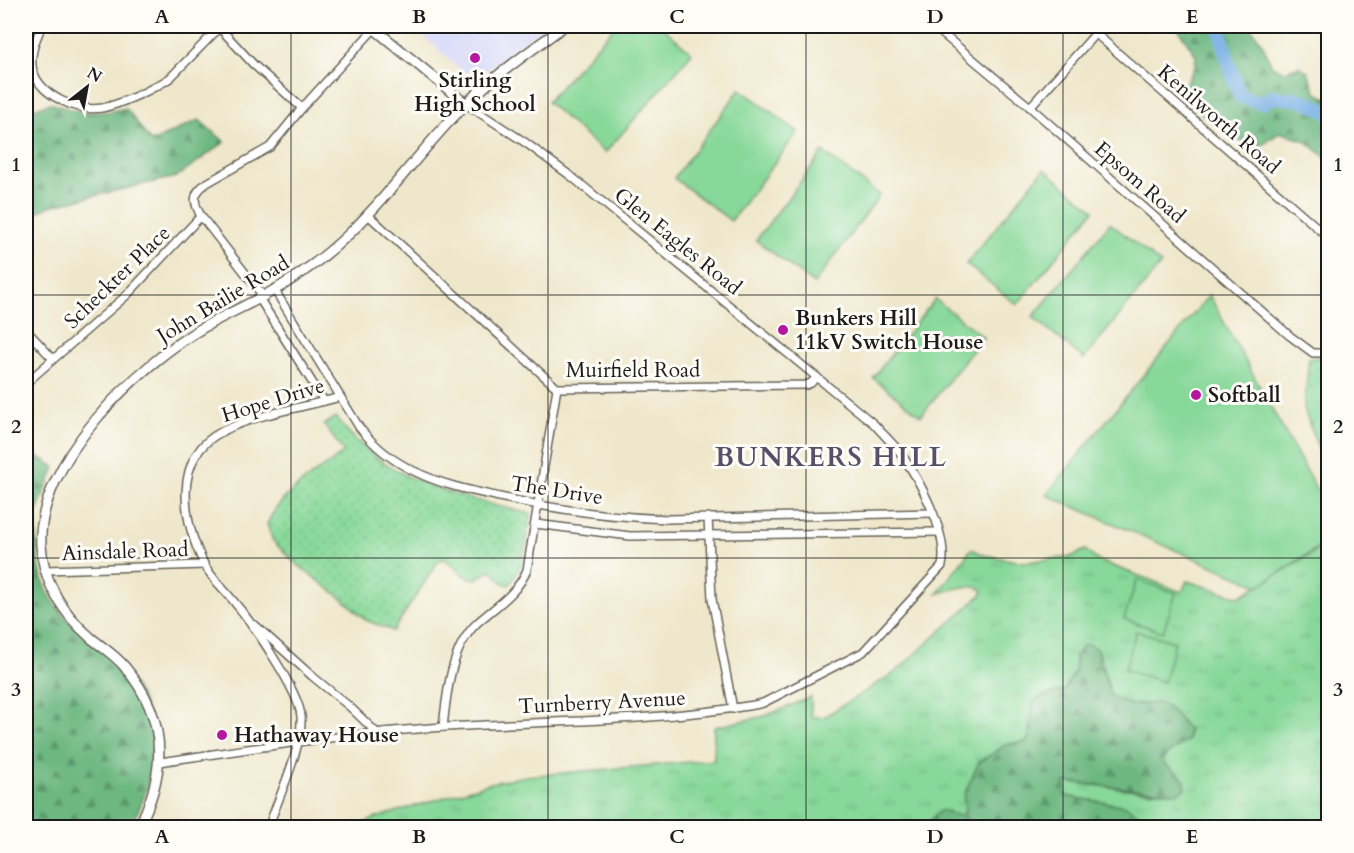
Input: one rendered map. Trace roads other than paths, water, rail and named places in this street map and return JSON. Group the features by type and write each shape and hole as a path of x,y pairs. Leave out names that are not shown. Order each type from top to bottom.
{"street":[{"path":"42,26 29,70 50,94 69,103 102,108 163,83 219,27 254,65 302,108"},
{"name":"John Bailie Road","path":"138,828 147,808 160,762 158,735 147,699 124,665 67,614 58,600 46,570 41,544 41,528 48,495 61,469 87,432 132,382 167,352 203,327 261,297 311,266 350,233 466,104 493,79 564,26"},
{"name":"Epsom Road","path":"933,26 1030,107 1290,336 1313,353 1329,353"},
{"name":"Kenilworth Road","path":"1087,26 1329,237"},
{"path":"324,401 261,297 201,216 194,204 195,195 199,189 265,151 372,27"},
{"name":"Glen Eagles Road","path":"372,27 466,104 526,143 572,177 696,281 874,424 898,450 916,477 932,513"},
{"path":"1030,107 1096,33"},
{"name":"Muirfield Road","path":"367,214 557,388 806,385 817,377"},
{"name":"Scheckter Place","path":"26,383 127,295 201,216"},
{"name":"The Drive","path":"274,289 359,427 372,443 414,472 432,479 467,490 538,506 632,518 932,513"},
{"path":"26,330 53,359"},
{"path":"443,727 452,671 463,640 477,623 516,590 524,578 532,551 557,388"},
{"name":"Hope Drive","path":"271,820 299,741 301,716 296,699 251,622 205,565 190,525 186,501 186,481 191,466 201,450 221,432 244,422 340,397"},
{"name":"Turnberry Avenue","path":"160,762 299,741 443,727 654,718 733,709 763,703 863,652 942,566 943,550 932,513"},
{"path":"708,517 712,599 733,709"},
{"name":"The Drive","path":"536,524 630,536 939,532"},
{"name":"Ainsdale Road","path":"46,570 205,565"},
{"name":"Hope Drive","path":"251,622 350,706 377,734"}],"waterway":[{"path":"1219,26 1240,96 1263,103 1273,96 1297,99 1313,104 1328,113"}],"place":[{"name":"Stirling High School","path":"475,58"},
{"name":"Bunkers Hill 11kV Switch House","path":"783,330"},
{"name":"Softball","path":"1196,395"},
{"name":"Hathaway House","path":"222,735"}],"district":[{"name":"BUNKERS HILL","path":"831,457"}]}
